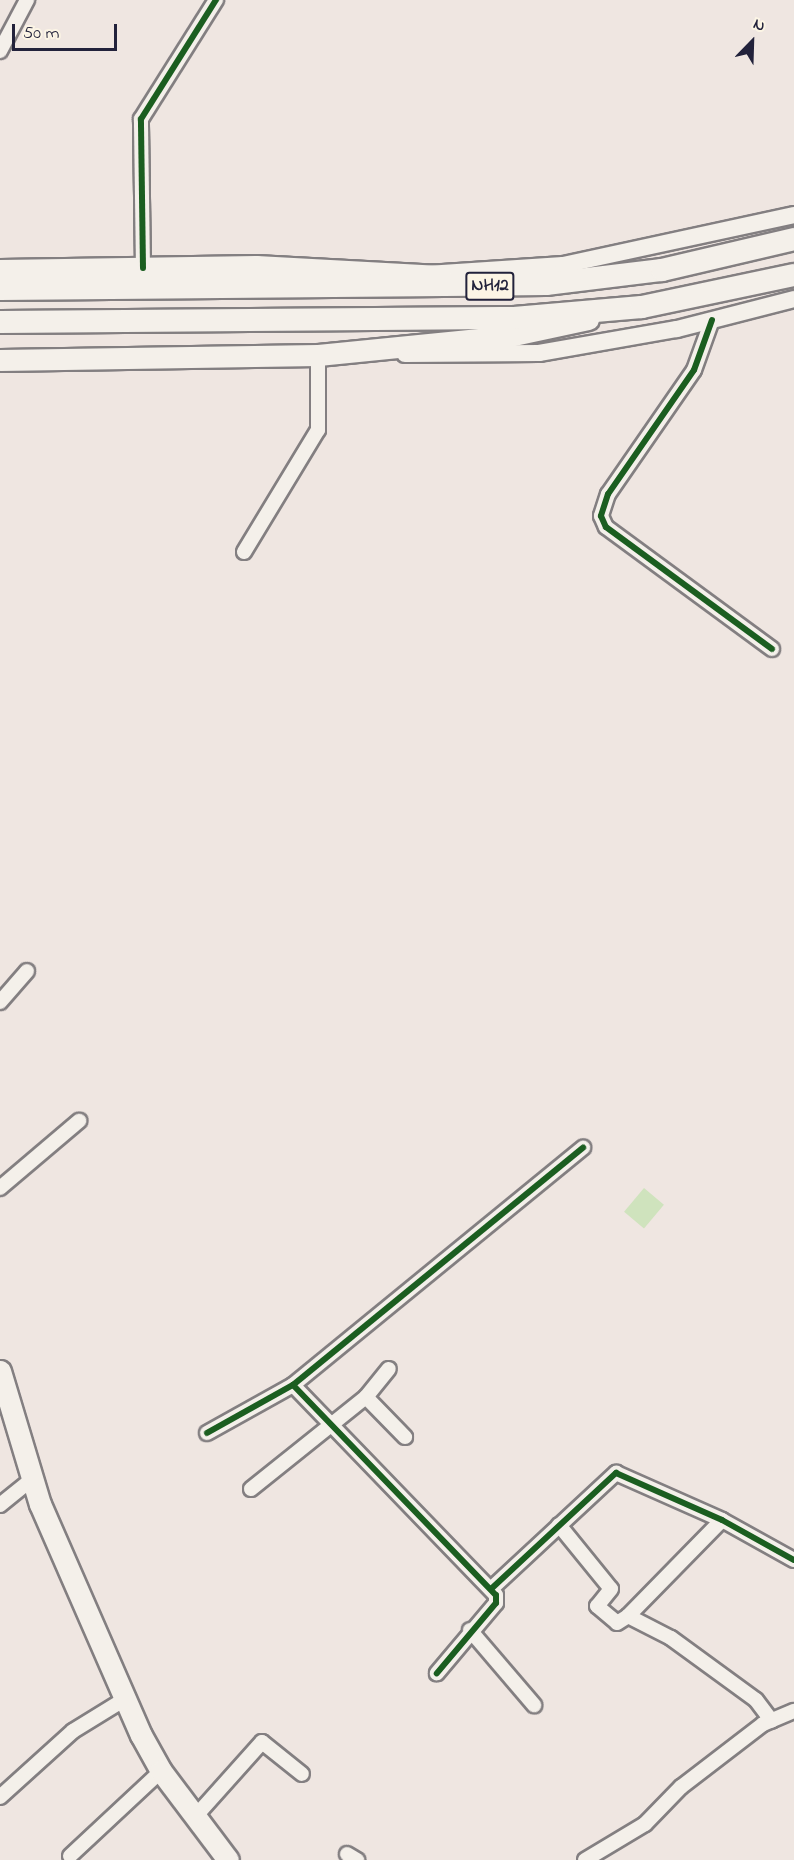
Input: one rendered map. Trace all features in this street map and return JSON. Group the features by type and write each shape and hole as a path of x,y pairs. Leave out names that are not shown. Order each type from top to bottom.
{"highway":[{"name":"NH12","path":"0,289 546,284 662,270 794,239"},
{"name":"NH12","path":"0,321 514,318 642,307 794,274"}],"main road":[{"path":"0,270 256,266 415,274 546,284"},
{"path":"0,360 318,355 362,352 508,336 642,307"},
{"path":"0,1371 31,1480 125,1700 161,1772 228,1860"}],"street":[{"path":"0,51 27,0"},
{"path":"143,268 141,119 216,0"},
{"path":"415,274 563,265 794,215"},
{"path":"362,352 538,354 712,320 794,299"},
{"path":"712,320 694,370 608,494 601,516 606,527 772,649"},
{"path":"244,552 318,430 318,355"},
{"path":"0,1002 27,971"},
{"path":"0,1188 79,1121"},
{"path":"207,1433 293,1385 583,1148"},
{"path":"251,1489 334,1425 366,1397 388,1369"},
{"path":"293,1385 334,1425 447,1551 491,1589 496,1603 470,1630 437,1673"},
{"path":"366,1397 405,1437"},
{"path":"491,1589 616,1473 722,1520 794,1560"},
{"path":"0,1505 31,1480"},
{"path":"559,1525 611,1589 597,1606 617,1623 628,1616 722,1520"},
{"path":"628,1616 671,1638 729,1679 772,1721"},
{"path":"470,1630 534,1705"},
{"path":"0,1797 73,1731 125,1700"},
{"path":"585,1860 645,1824 681,1787 772,1721 794,1710"},
{"path":"194,1818 262,1742 302,1774"},
{"path":"70,1856 161,1772"}],"green space":[{"path":"644,1188 664,1205 644,1228 624,1212"}],"cycle path":[{"path":"143,268 141,119 216,0"},
{"path":"712,320 694,370 608,494 601,516 606,527 772,649"},
{"path":"207,1433 293,1385 583,1148"},
{"path":"293,1385 496,1595 496,1603 437,1673"},
{"path":"491,1589 616,1473 722,1520 794,1560"}]}
